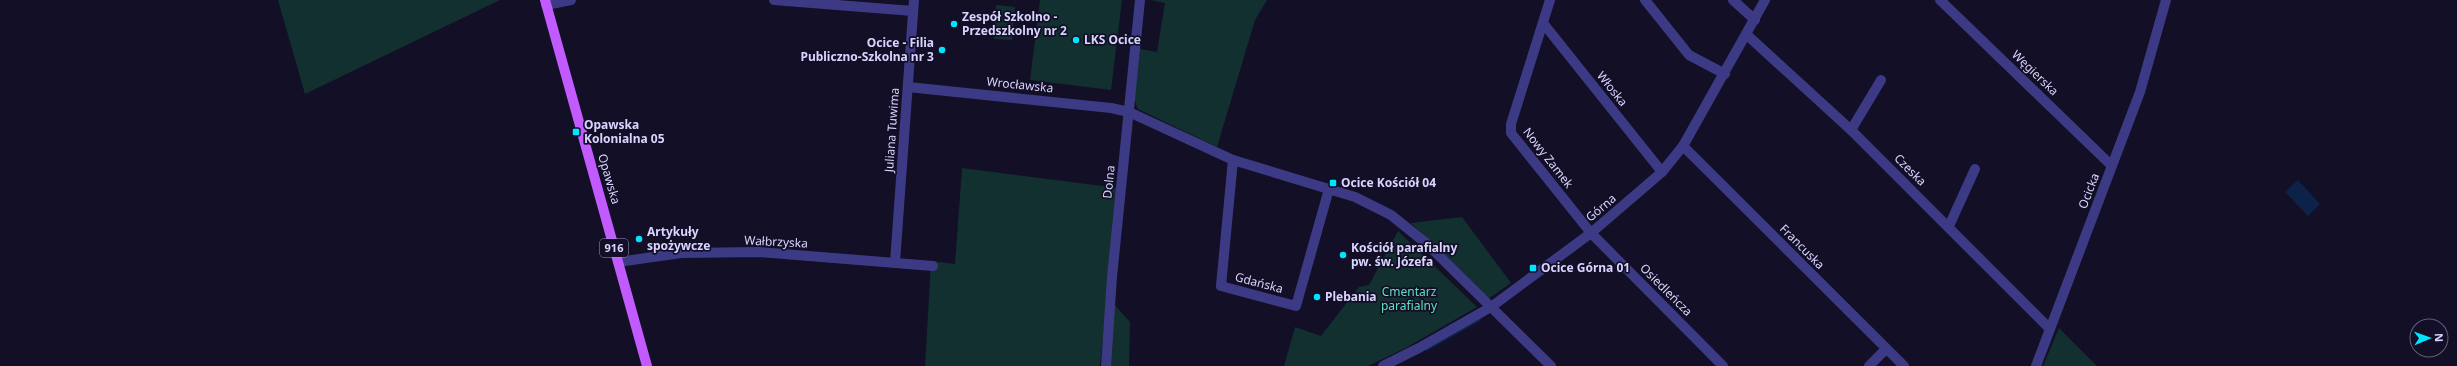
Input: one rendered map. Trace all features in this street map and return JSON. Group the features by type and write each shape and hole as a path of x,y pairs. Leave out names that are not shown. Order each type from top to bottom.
{"main road":[{"name":"Opawska","path":"546,2 647,366"}],"street":[{"path":"546,2 571,0"},
{"path":"774,0 913,11"},
{"name":"Juliana Tuwima","path":"895,262 914,0"},
{"name":"Dolna","path":"1106,366 1128,112 1140,0"},
{"name":"Nowy Zamek","path":"1550,0 1510,124 1512,133 1591,233"},
{"path":"1645,0 1690,55 1725,74"},
{"path":"1733,0 1755,20"},
{"name":"Górna","path":"1383,366 1419,348 1491,307 1591,233 1662,172 1683,146 1766,0"},
{"name":"Węgierska","path":"1940,0 2112,166"},
{"name":"Ocicka","path":"2036,366 2140,92 2161,23 2166,0"},
{"name":"Włoska","path":"1543,22 1662,172"},
{"name":"Czeska","path":"1747,34 1851,130 1949,226 2050,329"},
{"path":"1851,130 1881,80"},
{"name":"Wrocławska","path":"908,87 1101,106 1128,112"},
{"path":"1128,112 1233,160 1355,197 1391,215 1427,244 1551,366"},
{"name":"Francuska","path":"1683,146 1904,366"},
{"name":"Gdańska","path":"1233,160 1221,286 1296,306 1329,189"},
{"path":"1949,226 1975,169"},
{"name":"Osiedleńcza","path":"1591,233 1723,366"},
{"name":"Wałbrzyska","path":"618,262 681,253 759,252 933,266"},
{"path":"1869,366 1886,349"}],"green space":[{"path":"278,0 500,0 305,94"},
{"name":"LKS Ocice","path":"1040,0 1122,0 1111,90 1030,80"},
{"path":"1151,0 1267,0 1255,20 1217,147 1138,109 1134,99 1140,49 1157,52 1165,3"},
{"path":"996,5 1015,7 1012,40 994,39"},
{"path":"962,168 1118,188 1100,366 925,366 931,261 955,264"},
{"path":"1462,217 1511,283 1488,299 1411,223"},
{"name":"Cmentarz parafialny","path":"1398,231 1477,307 1404,349 1368,366 1284,366 1295,327 1321,336 1359,287 1369,285"},
{"path":"1113,303 1130,322 1129,366 1110,366"},
{"path":"2059,328 2097,366 2043,366"}],"water":[{"path":"2298,180 2320,204 2308,216 2285,192"}],"waterway":[{"path":"1426,350 1480,320"}],"place":[{"name":"Zespół Szkolno - Przedszkolny nr 2","path":"954,24"},
{"name":"LKS Ocice","path":"1076,40"},
{"name":"Ocice - Filia Publiczno-Szkolna nr 3","path":"942,50"},
{"name":"Opawska Kolonialna 05","path":"576,132"},
{"name":"Ocice Kościół 04","path":"1333,183"},
{"name":"Artykuły spożywcze","path":"639,239"},
{"name":"Kościół parafialny pw. św. Józefa","path":"1343,255"},
{"name":"Ocice Górna 01","path":"1533,268"},
{"name":"Plebania","path":"1317,297"}]}
